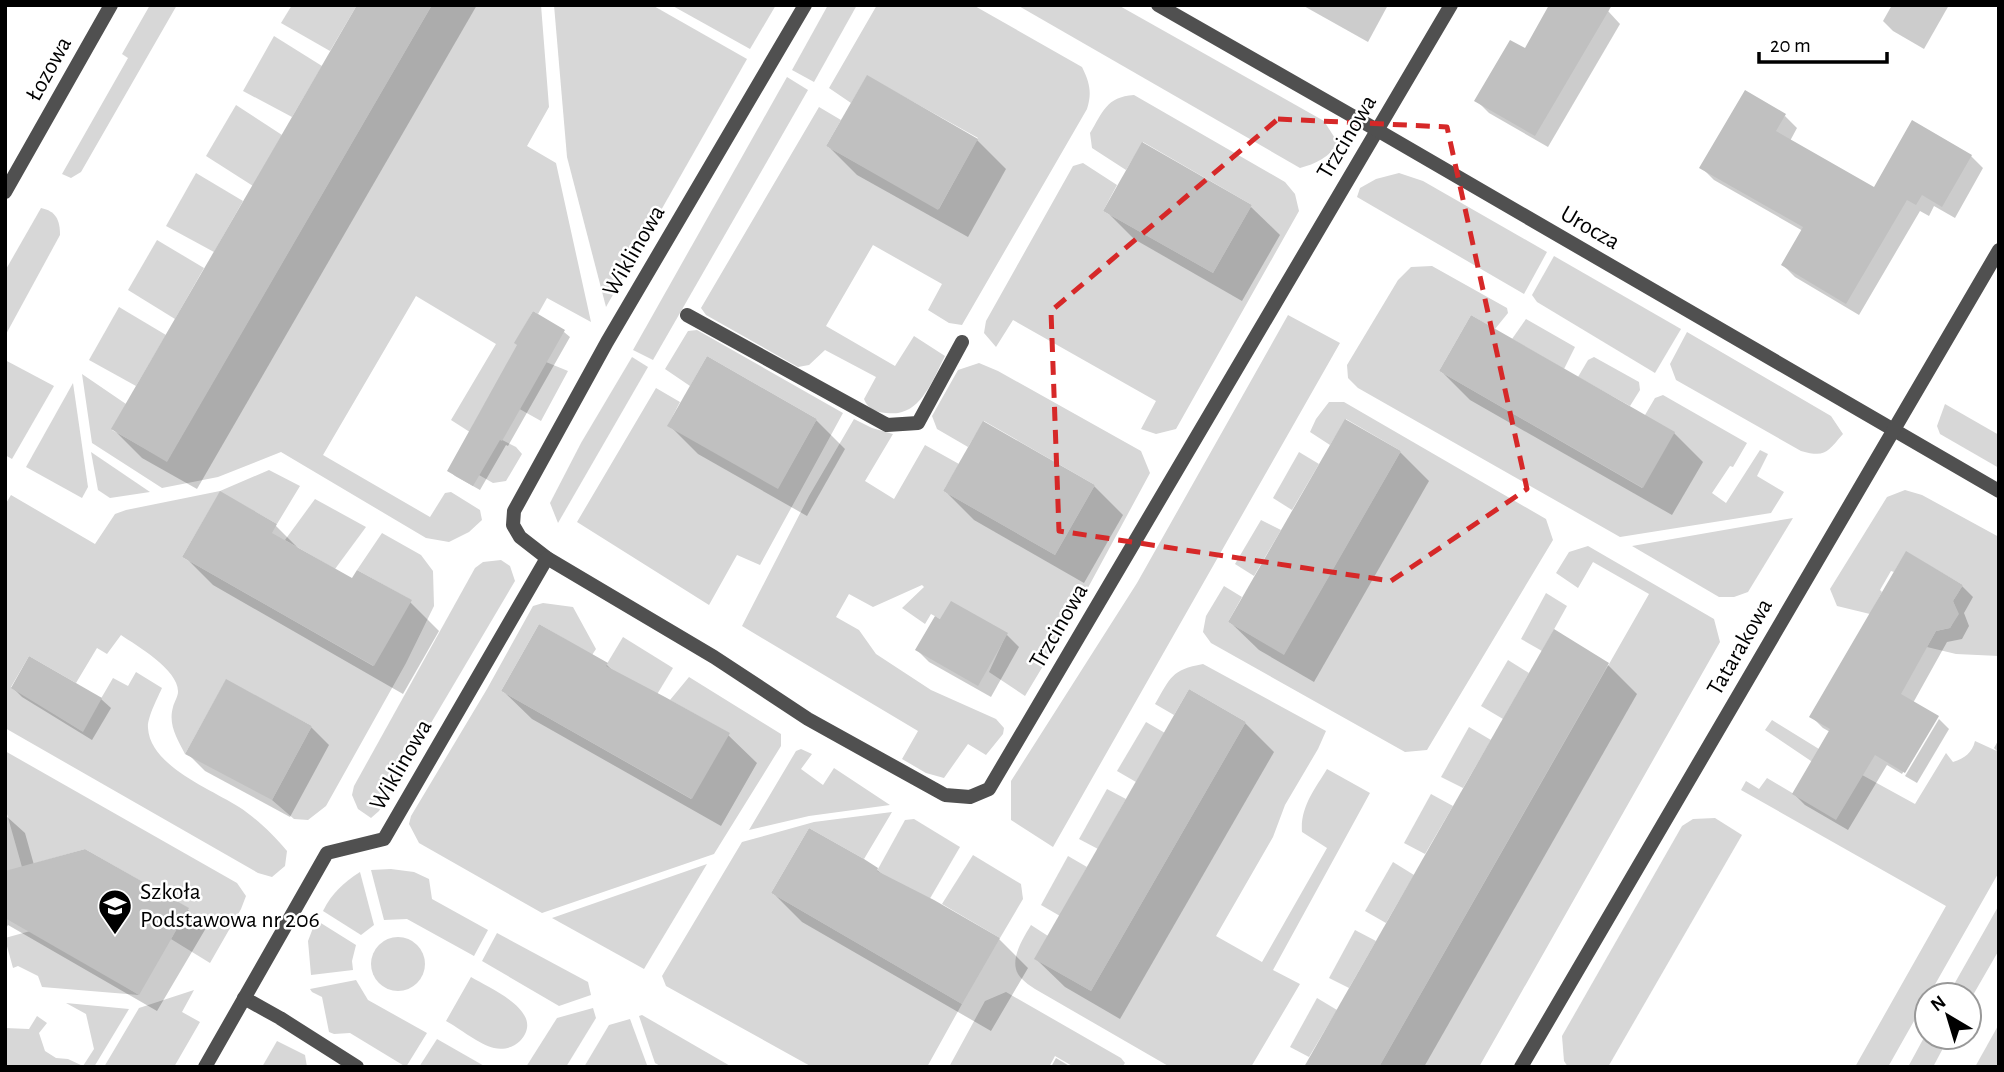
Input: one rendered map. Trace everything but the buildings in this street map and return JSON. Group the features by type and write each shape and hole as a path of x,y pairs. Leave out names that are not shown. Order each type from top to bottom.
{"street":[{"name":"Łozowa","path":"5,192 111,5"},
{"name":"Wiklinowa","path":"513,524 514,511 607,342 805,5"},
{"name":"Urocza","path":"1158,5 1999,491"},
{"name":"Trzcinowa","path":"513,524 520,537 547,558 714,657 808,719 945,795 970,797 989,789 1451,5"},
{"name":"Tatarakowa","path":"1521,1067 1999,250"},
{"path":"687,315 887,425 918,423 962,342"},
{"name":"Wiklinowa","path":"205,1067 327,853 384,839 547,558"},
{"path":"244,998 358,1067"}],"highlighted area":[{"path":"1278,119 1447,127 1527,489 1391,581 1059,531 1051,311"}],"shaded area":[{"path":"150,5 177,5 81,172 71,178 62,174 128,58 122,54"},
{"path":"292,5 357,5 330,51 281,23"},
{"path":"432,5 541,5 549,107 527,146 556,163 591,322 547,298 538,314 533,311 515,343 546,362 568,371 541,421 491,393 473,425 516,447 522,454 506,481 493,483 465,467 476,436 451,420 496,344 416,296 323,455 430,517 445,493 451,492 480,510 482,520 469,532 449,542 426,538 281,452 218,477 162,488 92,443 82,374 126,404 112,430 167,461"},
{"path":"554,5 652,5 747,59 606,307 567,157"},
{"path":"671,5 776,5 750,49"},
{"path":"828,5 857,5 814,82 792,70"},
{"path":"877,5 973,5 1082,67 1090,93 1087,109 962,325 949,323 928,310 942,284 873,245 826,326 895,366 914,336 945,356 923,397 910,409 896,413 875,411 864,399 876,377 825,350 809,365 798,367 706,315 701,308 819,107 841,120 826,146 939,209 978,138 867,76 851,103 829,88"},
{"path":"1017,5 1118,5 1324,121 1338,143 1322,159 1300,168"},
{"path":"274,36 322,66 292,117 243,91"},
{"path":"787,77 808,90 653,360 633,350"},
{"path":"1134,95 1285,182 1295,194 1299,211 1176,429 1156,434 1141,429 1156,401 1013,320 996,347 984,333 986,321 1073,166 1083,163 1117,185 1103,211 1213,273 1252,205 1143,142 1126,170 1092,148 1090,133 1102,112 1111,102"},
{"path":"236,105 282,135 253,186 206,156"},
{"path":"196,173 243,201 214,252 166,226"},
{"path":"1399,173 1423,181 1547,252 1524,294 1357,197 1360,188 1376,179"},
{"path":"41,208 56,217 60,235 5,336 5,271"},
{"path":"157,240 204,268 175,319 128,290"},
{"path":"1554,256 1681,329 1655,373 1537,302 1532,295"},
{"path":"1432,266 1507,308 1508,313 1495,329 1471,315 1439,371 1642,488 1645,415 1655,398 1663,395 1747,443 1733,467 1730,466 1712,493 1726,503 1760,450 1768,454 1757,476 1784,492 1771,513 1620,537 1358,388 1348,378 1347,365 1398,280 1411,267"},
{"path":"119,307 166,335 136,386 89,360"},
{"path":"1288,315 1340,343 1053,847 1011,820 1011,781 1137,583"},
{"path":"1526,319 1575,347 1564,369 1512,339"},
{"path":"697,330 843,413 760,565 737,555 709,605 577,522 656,388 680,402 668,425 778,488 817,419 707,356 690,386 665,369 688,331"},
{"path":"1687,332 1831,416 1843,434 1825,452 1816,454 1801,451 1676,380 1670,364"},
{"path":"632,357 648,367 558,523 550,503 581,443"},
{"path":"1594,357 1639,382 1640,390 1630,406 1578,377 1588,360"},
{"path":"5,360 54,386 12,459 5,455"},
{"path":"979,363 1141,451 1150,473 1070,621 1025,696 989,672 1007,633 940,619 931,614 925,624 902,608 924,587 922,585 873,607 849,594 836,617 859,630 876,654 931,690 996,719 1004,728 1003,734 986,755 968,744 944,778 926,773 902,759 918,731 742,626 809,496 854,419 893,434 865,481 894,499 925,445 959,464 943,491 1055,555 1095,485 984,421 968,447 937,429 932,416 958,370"},
{"path":"73,383 88,487 82,498 26,467"},
{"path":"1329,402 1344,402 1546,519 1553,540 1427,750 1405,752 1211,643 1203,632 1206,616 1224,586 1242,597 1228,622 1284,654 1401,451 1346,419 1330,445 1310,432"},
{"path":"1945,404 1999,435 1999,468 1940,434 1937,426"},
{"path":"91,452 150,492 110,498 98,490"},
{"path":"1299,452 1319,464 1292,510 1273,498"},
{"path":"269,470 300,486 277,524 220,492 182,557 373,666 411,600 357,570 382,533 421,555 433,571 434,606 406,663 326,806 308,820 294,819 272,800 312,726 226,680 185,754 172,720 178,694 172,675 156,659 121,635 107,654 97,648 76,683 29,656 11,687 82,731 113,678 128,686 136,672 162,688 148,724 151,742 170,765 245,811 282,845 287,851 285,866 272,877 258,873 5,728 5,505 11,495 95,544 115,514 220,491"},
{"path":"1905,490 1922,495 1999,537 1999,656 1956,654 1927,647 1936,631 1950,628 1958,614 1953,601 1963,585 1906,552 1894,572 1891,571 1870,614 1837,606 1830,589 1887,497"},
{"path":"315,499 366,527 335,569 285,540"},
{"path":"1793,518 1748,592 1734,597 1719,597 1632,546"},
{"path":"1261,520 1281,530 1254,576 1235,564"},
{"path":"1588,546 1714,619 1720,642 1479,1067 1379,1067 1649,594 1593,562 1578,588 1556,573 1569,552"},
{"path":"501,560 510,566 515,581 379,811 371,818 358,809 352,795 354,786 475,568 483,562"},
{"path":"1546,593 1567,606 1542,651 1521,639"},
{"path":"543,603 573,607 596,649 592,655 539,624 501,691 691,799 729,733 670,700 689,677 781,734 781,746 714,854 542,913 419,843 409,824 411,816 533,606"},
{"path":"623,637 673,668 653,701 602,672"},
{"path":"1508,660 1529,673 1503,719 1481,706"},
{"path":"1203,664 1326,731 1285,805 1273,837 1216,936 1262,962 1327,848 1302,832 1302,823 1306,806 1327,769 1370,793 1273,970 1300,984 1251,1067 1170,1067 1033,988 1021,978 1015,965 1017,952 1031,925 1048,936 1035,959 1091,991 1246,722 1189,689 1174,715 1155,704 1173,676 1184,669"},
{"path":"1772,720 1915,804 1946,753 1953,762 1970,752 1975,741 1999,752 1999,872 1937,981 1913,981 1913,1023 1888,1067 1855,1067 1946,906 1741,790 1746,781 1759,789 1767,778 1836,819 1855,787 1765,730"},
{"path":"1146,722 1165,733 1136,782 1117,771"},
{"path":"1469,727 1491,740 1463,788 1441,777"},
{"path":"801,749 812,754 801,769 823,785 834,768 890,805 809,816 749,830 796,751"},
{"path":"5,751 237,883 246,896 210,963 171,939 188,908 85,849 22,867 5,814"},
{"path":"1107,789 1126,799 1098,849 1079,839"},
{"path":"1431,794 1453,806 1425,854 1404,843"},
{"path":"892,812 864,859 809,828 771,893 962,1004 927,1067 812,1067 666,986 662,976 742,842 814,822"},
{"path":"1715,818 1742,835 1608,1067 1568,1067 1564,1061 1562,1036 1682,826 1693,819"},
{"path":"914,819 960,847 925,907 873,878 905,820"},
{"path":"973,855 1021,884 1023,899 1000,938 942,904"},
{"path":"1068,856 1087,867 1060,916 1041,905"},
{"path":"1393,862 1414,875 1386,923 1365,911"},
{"path":"707,864 644,969 552,918"},
{"path":"371,870 414,872 429,879 432,899 488,930 474,956 407,919 384,920"},
{"path":"360,872 374,925 361,935 323,911 338,889"},
{"path":"1999,905 1999,950 1981,981 1956,981"},
{"path":"316,920 356,945 353,970 311,975 308,941"},
{"path":"34,930 139,995 42,987 38,976 18,966 13,968 5,939"},
{"path":"1355,930 1376,941 1349,988 1329,978"},
{"path":"497,933 588,982 591,995 559,1006 482,961"},
{"path":"398,937 417,945 425,964 417,983 398,991 379,983 371,964 379,945"},
{"path":"471,977 502,995 522,1011 527,1020 526,1030 520,1041 511,1047 497,1049 488,1046 446,1021"},
{"path":"356,980 368,1000 427,1033 406,1067 350,1033 329,1032 322,997 310,989"},
{"path":"194,990 182,1012 200,1022 174,1067 104,1067 139,1008"},
{"path":"1006,992 1121,1058 1125,1063 1122,1067 1074,1067 1055,1056 1049,1067 949,1067 985,1001"},
{"path":"1317,998 1337,1010 1309,1057 1290,1047"},
{"path":"66,1003 129,1009 94,1067 5,1067 5,1028 29,1029 37,1016 47,1023 39,1033 45,1051 56,1058 68,1059 83,1066 94,1049 86,1014"},
{"path":"593,1008 596,1018 566,1067 526,1067 557,1018"},
{"path":"642,1015 732,1067 662,1067 655,1063 639,1016"},
{"path":"630,1019 647,1065 584,1067 609,1025"},
{"path":"1999,1024 1999,1067 1975,1067"},
{"path":"437,1039 486,1067 419,1067"},
{"path":"277,1041 305,1055 307,1067 262,1067"},
{"path":"1917,1051 1942,1051 1933,1067 1908,1067"}],"place":[{"name":"Szkoła Podstawowa nr 206","path":"115,936"}]}
